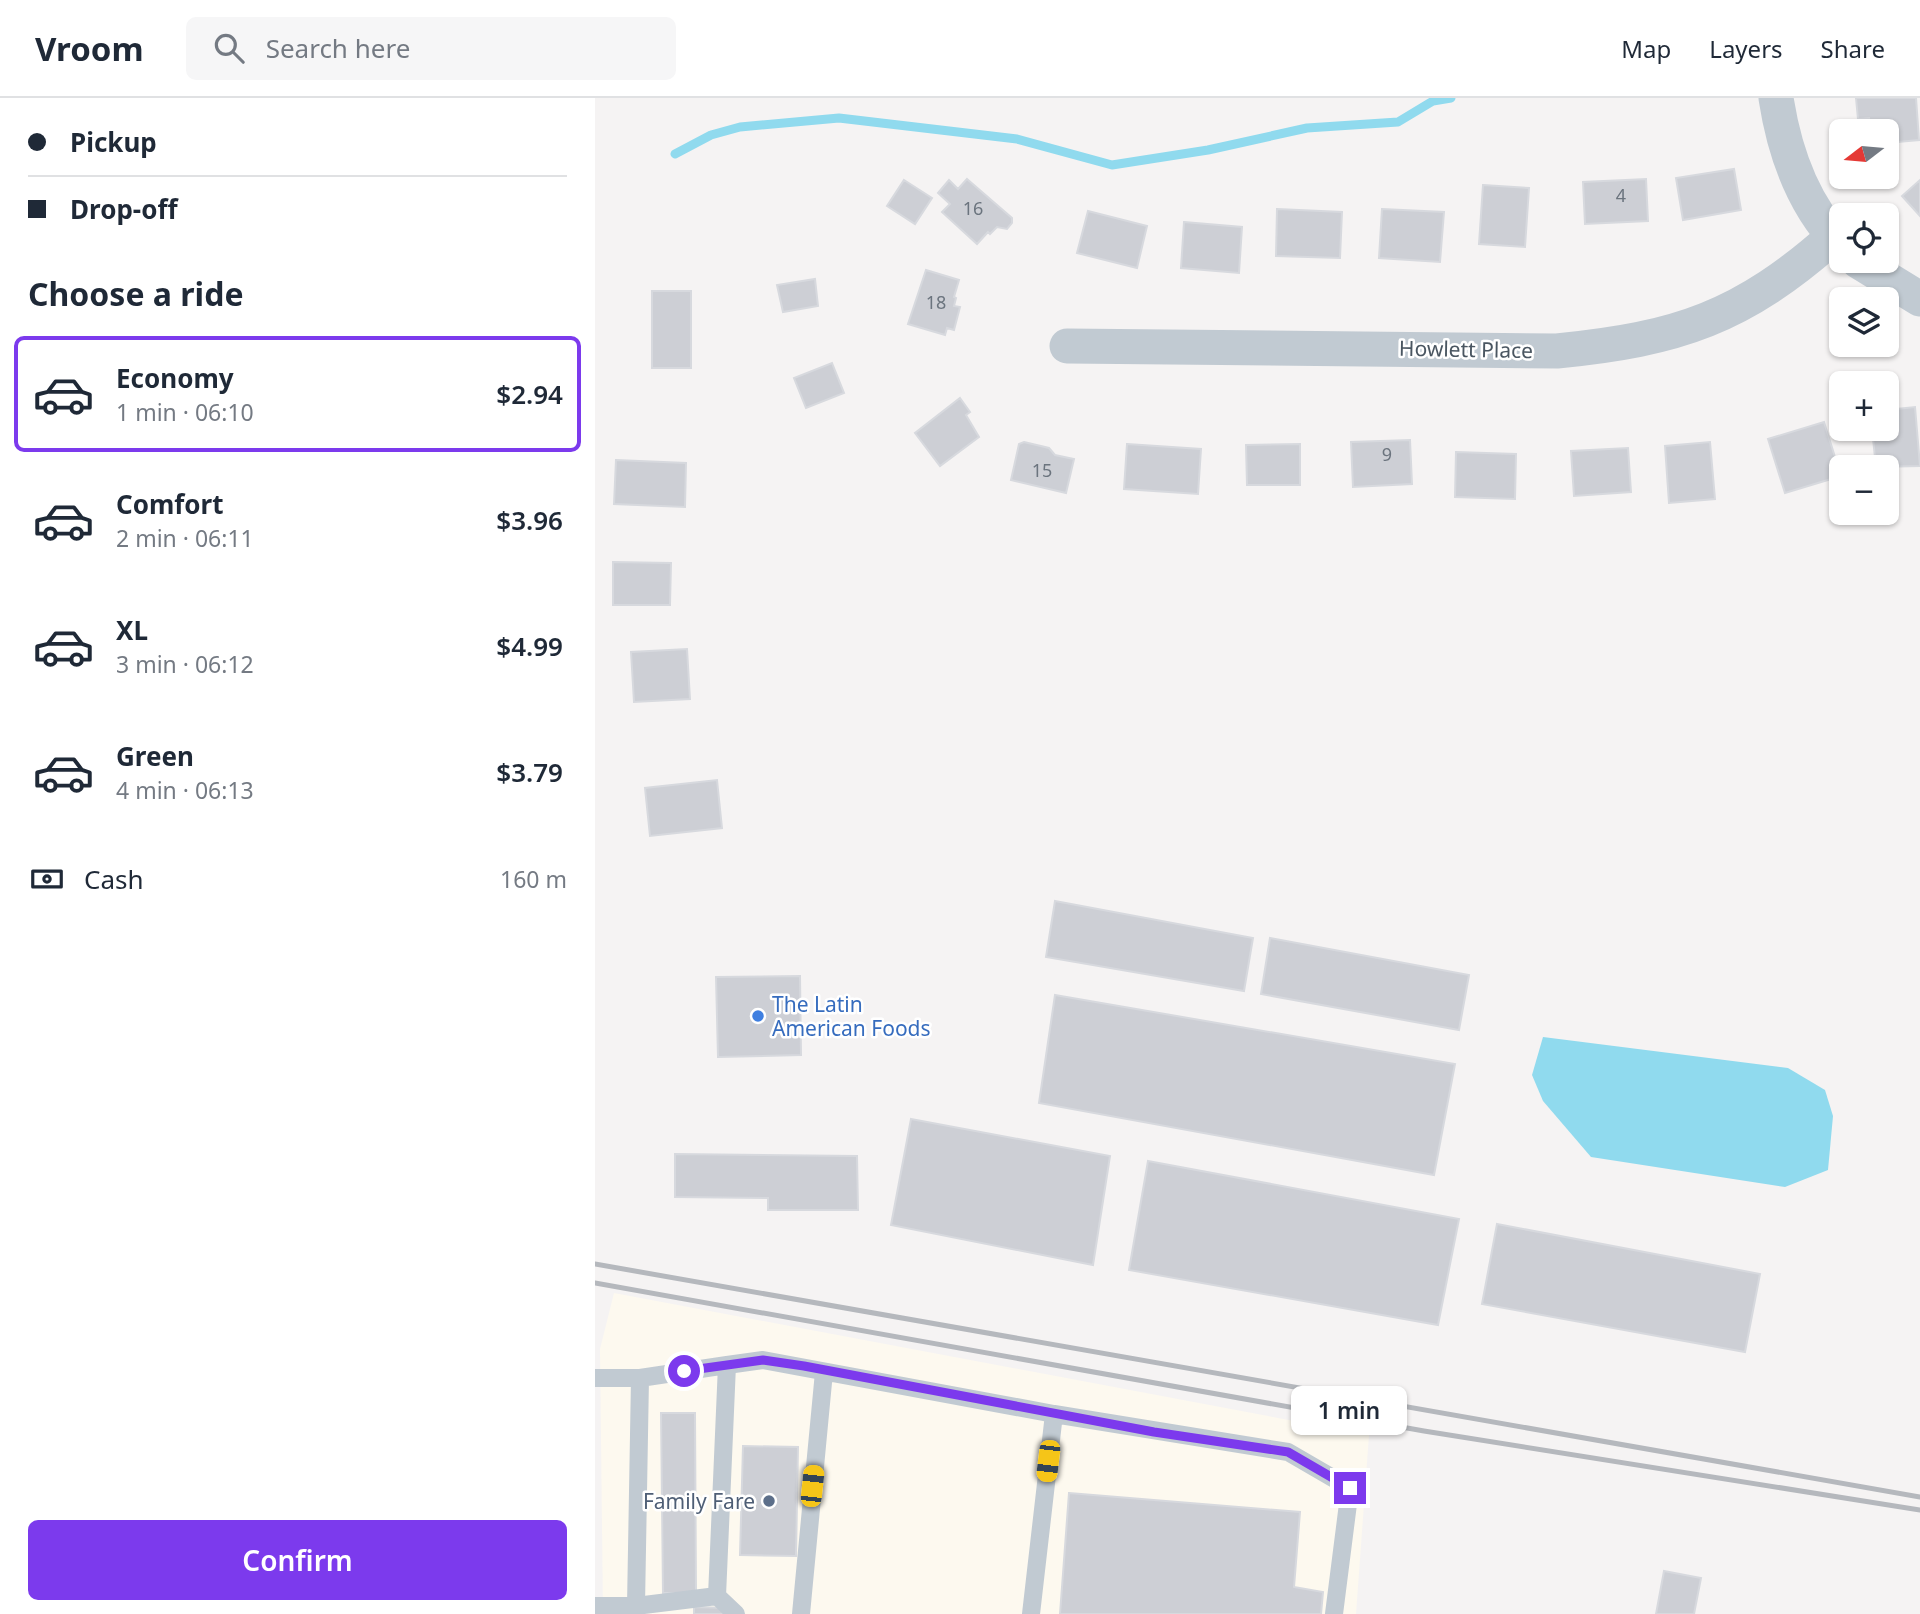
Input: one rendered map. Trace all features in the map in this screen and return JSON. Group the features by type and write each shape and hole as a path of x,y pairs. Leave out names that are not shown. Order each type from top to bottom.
{"street":[{"path":"1776,98 1780,129 1791,163 1812,205 1829,229"},
{"name":"Howlett Place","path":"1067,346 1557,351 1615,345 1657,337 1700,324 1776,285 1829,246"},
{"path":"1878,273 1920,299"}],"lane":[{"path":"595,1378 641,1378 763,1360 1054,1414 1288,1452 1350,1488 1335,1614"},
{"path":"717,1596 727,1365"},
{"path":"801,1614 824,1372"},
{"path":"637,1610 641,1378"},
{"path":"1031,1614 1054,1414"},
{"path":"595,1606 637,1610 717,1596"},
{"path":"717,1596 737,1614"}],"shaded area":[{"path":"614,1293 1369,1435 1356,1614 603,1614 600,1349"}],"water":[{"path":"1543,1037 1788,1068 1825,1090 1833,1116 1828,1170 1785,1187 1591,1157 1543,1101 1532,1075"}],"building":[{"path":"1856,98 1916,98 1919,140 1899,142 1899,119 1858,119"},
{"path":"1734,169 1741,210 1683,220 1676,178"},
{"path":"967,179 1012,218 1007,229 997,227 977,244 942,212 950,204 938,193 949,180 958,189"},
{"path":"1646,179 1648,221 1585,224 1583,182"},
{"path":"904,180 932,198 915,224 887,206"},
{"path":"1920,180 1920,216 1902,196"},
{"path":"1483,185 1529,188 1525,247 1479,244"},
{"path":"1277,209 1342,212 1340,258 1276,256"},
{"path":"1382,209 1444,212 1440,262 1379,258"},
{"path":"1088,211 1147,226 1137,268 1077,253"},
{"path":"1184,222 1242,227 1239,273 1181,268"},
{"path":"926,270 959,280 954,306 960,307 954,330 947,328 945,335 908,324"},
{"path":"815,279 818,306 783,312 777,285"},
{"path":"652,291 691,291 691,368 652,368"},
{"path":"832,363 844,393 806,408 794,378"},
{"path":"960,398 970,412 966,415 979,437 940,466 915,433"},
{"path":"1915,407 1920,466 1899,466 1899,455 1875,455 1873,441 1899,441 1899,409"},
{"path":"1824,422 1834,455 1829,455 1829,480 1785,493 1768,439"},
{"path":"1410,440 1412,484 1353,487 1351,442"},
{"path":"1024,442 1049,448 1055,455 1074,459 1066,493 1011,480 1019,444"},
{"path":"1710,442 1715,499 1669,503 1665,446"},
{"path":"1127,444 1201,449 1198,494 1124,489"},
{"path":"1300,444 1300,485 1247,485 1246,445"},
{"path":"1628,448 1631,492 1574,496 1571,451"},
{"path":"1456,452 1516,454 1515,499 1455,497"},
{"path":"616,460 686,463 685,507 614,504"},
{"path":"613,562 671,563 670,605 613,605"},
{"path":"687,649 690,699 634,702 631,652"},
{"path":"717,780 722,828 650,836 645,788"},
{"path":"1055,901 1253,938 1244,991 1046,957"},
{"path":"1270,938 1469,975 1459,1030 1261,994"},
{"name":"The Latin American Foods","path":"800,976 801,1055 718,1057 716,977"},
{"path":"1055,995 1455,1064 1434,1175 1039,1103"},
{"path":"911,1119 1110,1156 1093,1265 891,1225"},
{"path":"675,1154 857,1156 858,1210 768,1210 768,1198 675,1197"},
{"path":"1148,1161 1459,1219 1438,1325 1129,1270"},
{"path":"1497,1224 1760,1274 1745,1352 1482,1304"},
{"path":"661,1413 695,1413 696,1593 663,1593"},
{"name":"Family Fare","path":"743,1446 798,1447 796,1556 740,1555"},
{"path":"1069,1493 1300,1512 1294,1587 1323,1592 1321,1614 1060,1614"},
{"path":"1664,1571 1701,1578 1694,1614 1656,1614"},
{"path":"694,1607 727,1608 727,1614 694,1614"}],"waterway":[{"path":"675,154 711,135 740,127 839,118 1017,139 1112,165 1208,150 1307,128 1398,122 1433,101 1451,98"}],"railway":[{"path":"595,1264 1920,1497"},
{"path":"595,1283 1424,1431 1920,1510"}],"place":[{"name":"The Latin American Foods","path":"758,1016"},
{"name":"Family Fare","path":"769,1501"}],"route":[{"path":"684,1371 763,1360 804,1366 824,1372 1154,1432 1288,1452 1350,1488"}]}
